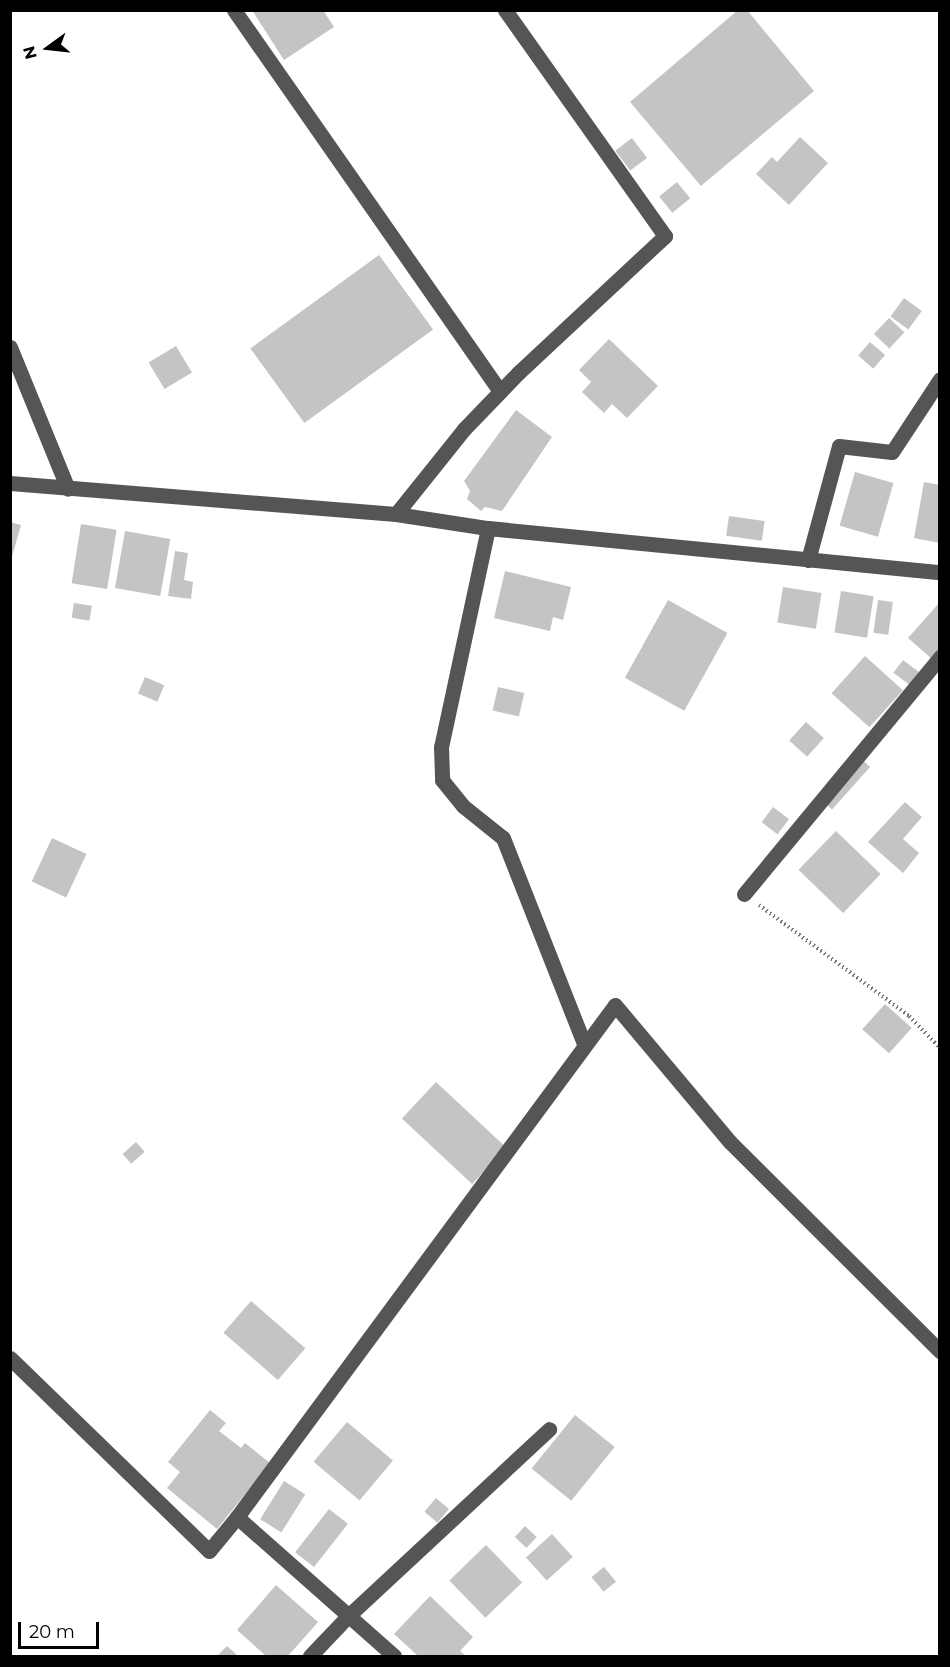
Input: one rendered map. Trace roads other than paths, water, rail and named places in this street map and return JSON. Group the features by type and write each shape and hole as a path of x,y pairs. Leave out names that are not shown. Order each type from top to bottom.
{"street":[{"path":"234,10 500,392"},
{"path":"396,514 464,429 665,236 505,10"},
{"path":"10,348 69,489"},
{"path":"808,560 839,446 892,452 939,379"},
{"path":"10,483 396,514 488,528 939,572"},
{"path":"488,528 441,747 442,780 463,806 503,838 584,1044"},
{"path":"744,894 939,657"},
{"path":"10,1359 208,1551 237,1517 615,1005 730,1143 939,1351"},
{"path":"310,1656 347,1617 549,1429"},
{"path":"237,1517 347,1617 394,1656"}]}
